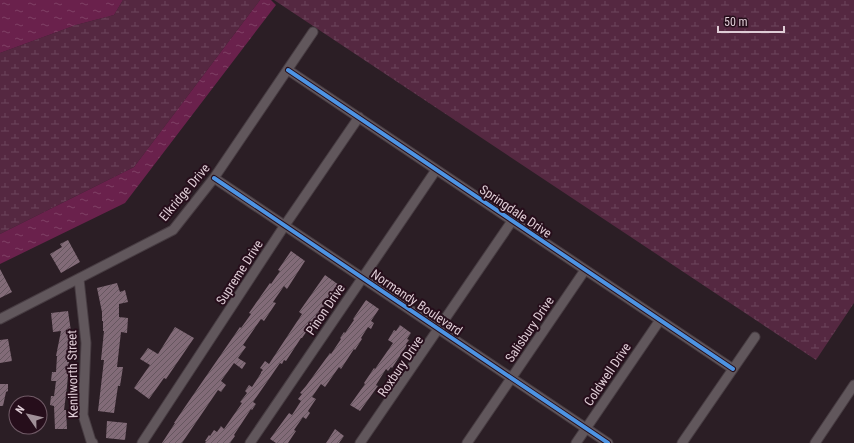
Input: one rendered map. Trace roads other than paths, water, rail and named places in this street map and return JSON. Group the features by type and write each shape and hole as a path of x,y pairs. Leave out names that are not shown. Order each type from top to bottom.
{"street":[{"name":"Elkridge Drive","path":"0,319 173,230 214,178 313,32"},
{"name":"Springdale Drive","path":"288,70 733,369"},
{"name":"Supreme Drive","path":"142,443 285,225 359,117"},
{"name":"Pinon Drive","path":"250,443 436,170"},
{"name":"Normandy Boulevard","path":"214,178 608,443"},
{"name":"Roxbury Drive","path":"360,443 512,221"},
{"name":"Salisbury Drive","path":"467,443 586,270"},
{"name":"Kenilworth Street","path":"79,279 86,343 83,415 93,443"},
{"name":"Coldwell Drive","path":"576,443 660,320"},
{"path":"682,443 755,337"},
{"path":"815,443 854,385"}],"water":[{"path":"0,0 123,0 114,15 76,25 0,53"},
{"path":"260,0 271,0 276,5 125,203 0,264 0,234 134,167"}]}
